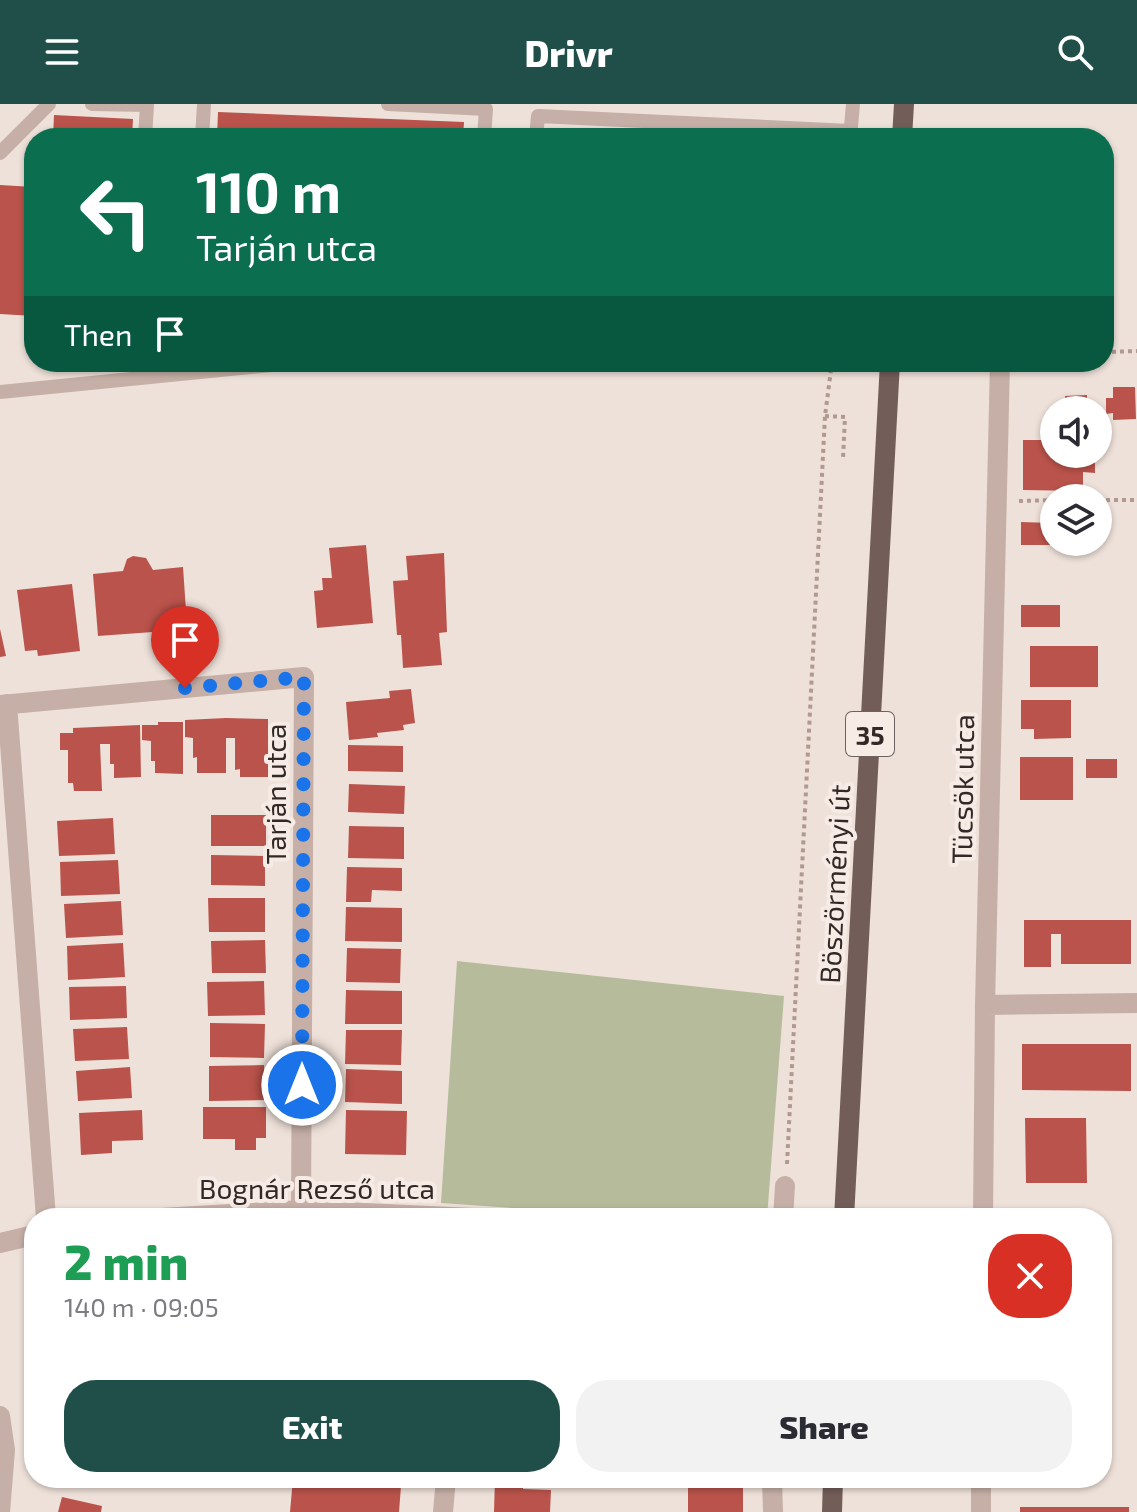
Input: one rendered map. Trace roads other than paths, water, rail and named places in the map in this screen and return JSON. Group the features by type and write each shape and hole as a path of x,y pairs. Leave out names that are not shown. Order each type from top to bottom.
{"main road":[{"path":"903,128 904,104"},
{"name":"Böszörményi út","path":"845,1208 889,372"},
{"path":"832,1512 833,1488"}],"street":[{"name":"Tücsök utca","path":"983,1208 1000,372"},
{"name":"Tarján utca","path":"45,1208 3,704 304,677 301,1208"},
{"path":"985,1005 1137,1003"},
{"path":"784,1208 785,1186"},
{"path":"0,1243 24,1237"},
{"path":"0,1416 5,1450 0,1512"},
{"path":"443,1512 445,1488"},
{"path":"772,1488 773,1512"},
{"path":"981,1488 981,1512"}],"lane":[{"path":"25,128 49,104"},
{"path":"92,104 147,105 146,128"},
{"path":"203,128 204,104"},
{"path":"388,104 486,109 485,128"},
{"path":"851,128 853,104"},
{"path":"537,128 538,116 719,128"},
{"path":"0,153 24,129"},
{"path":"0,392 123,372"}]}
